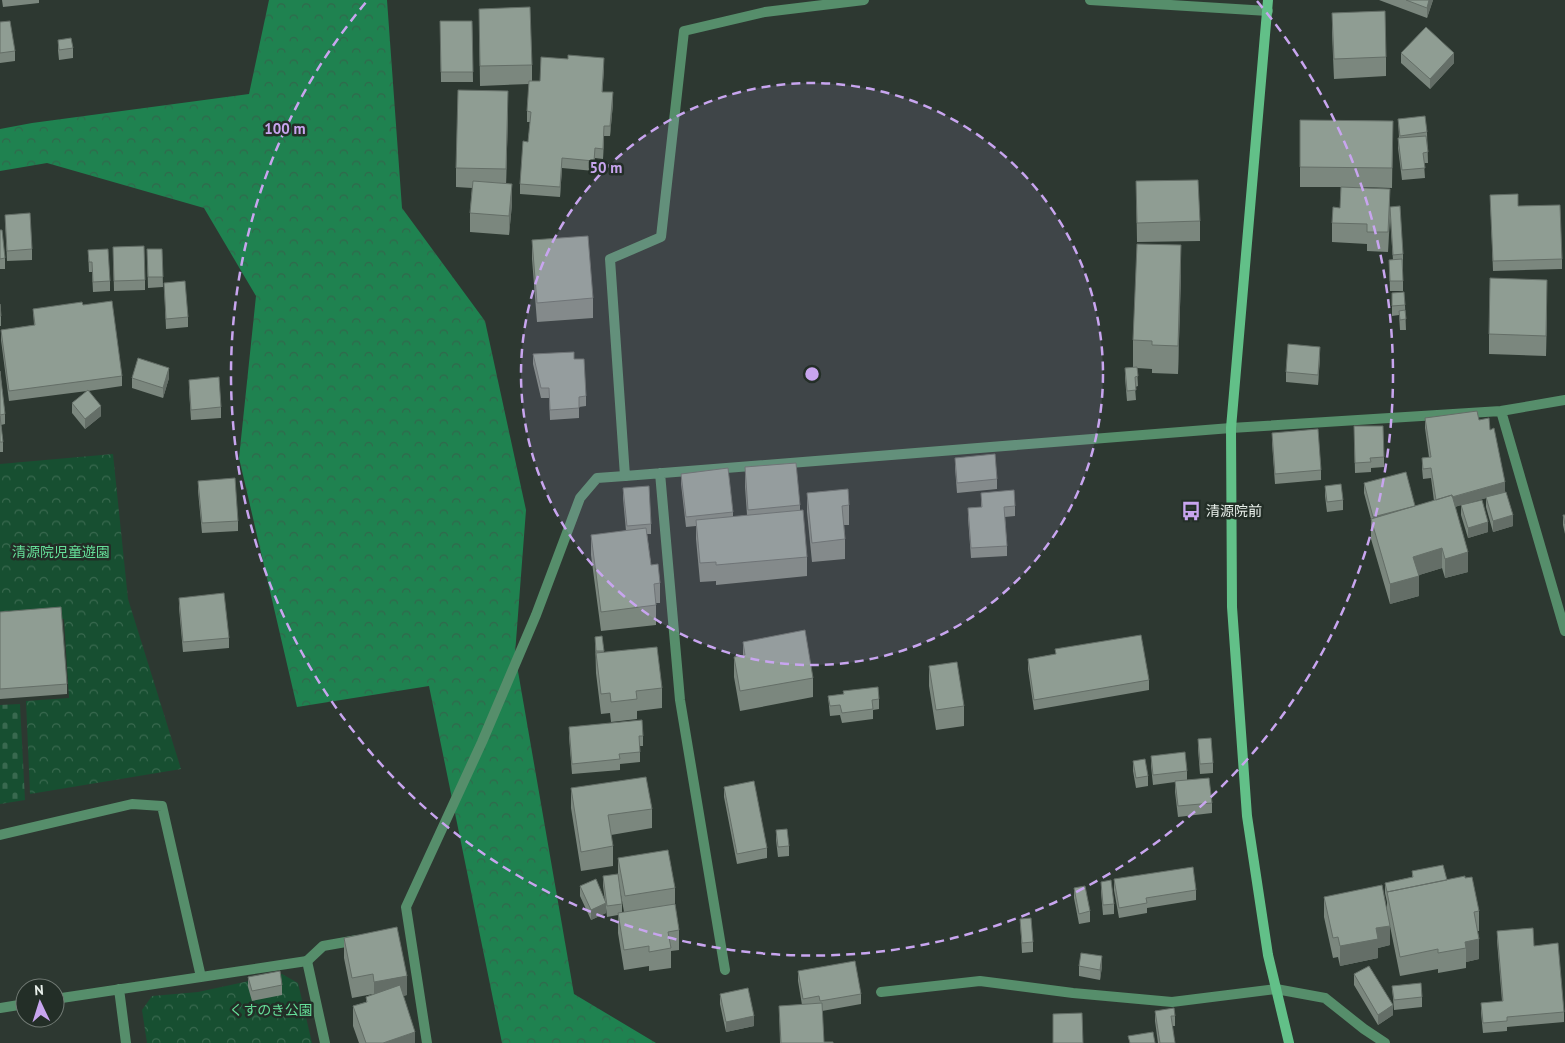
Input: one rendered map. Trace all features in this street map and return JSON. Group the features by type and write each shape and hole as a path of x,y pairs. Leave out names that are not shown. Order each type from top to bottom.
{"street":[{"path":"624,476 610,258 661,237 684,31 766,12 864,0"},
{"path":"1090,0 1268,11"},
{"path":"1268,0 1231,428 1232,607 1247,816 1268,955 1289,1043"},
{"path":"427,1043 405,931 406,907 482,742 536,615 580,498 597,478 1231,428 1501,411 1565,400"},
{"path":"1501,411 1565,631"},
{"path":"660,473 680,700 725,970"},
{"path":"0,835 132,804 162,806 201,977"},
{"path":"65,998 308,961 323,946 371,937"},
{"path":"308,961 324,1043"},
{"path":"880,992 980,981 1073,993 1172,1002 1276,989 1325,998 1364,1029 1386,1043"},
{"path":"119,990 126,1043"},
{"path":"0,1008 15,1006"}],"green space":[{"path":"269,0 387,0 402,208 485,321 526,510 515,654 574,994 656,1043 502,1043 429,686 297,707 239,458 256,296 204,208 47,163 0,171 0,129 249,94"},
{"name":"清源院児童遊園","path":"113,454 128,599 181,769 30,794 26,701 69,698 64,619 0,623 0,464"},
{"path":"20,704 25,800 0,804 0,705"},
{"name":"くすのき公園","path":"282,974 298,983 312,1043 147,1043 142,1010 152,996 198,992"}],"building":[{"path":"1406,0 1429,0 1427,8"},
{"path":"530,7 532,65 480,66 479,9"},
{"path":"1385,11 1386,57 1334,59 1332,13"},
{"path":"10,21 15,51 0,53 0,22"},
{"path":"440,21 472,21 473,72 441,72"},
{"path":"1426,27 1454,53 1430,79 1401,53"},
{"path":"71,38 73,48 59,50 58,40"},
{"path":"568,55 604,58 602,92 613,92 610,126 604,126 603,149 595,148 594,161 562,158 560,187 520,184 523,141 528,142 531,112 527,111 529,81 540,81 541,57 568,59"},
{"path":"458,90 508,91 506,169 456,168"},
{"path":"1425,116 1427,132 1400,136 1398,119"},
{"path":"1300,120 1393,121 1392,168 1300,167"},
{"path":"1426,136 1428,152 1423,153 1425,168 1402,170 1398,138"},
{"path":"1198,180 1200,221 1137,223 1136,181"},
{"path":"473,181 512,184 509,216 470,213"},
{"path":"1341,187 1390,189 1388,232 1367,232 1367,224 1332,223 1333,207 1340,208"},
{"path":"1518,194 1518,206 1560,205 1562,259 1493,261 1490,195"},
{"path":"1400,206 1403,254 1393,255 1390,207"},
{"path":"30,213 32,249 7,251 5,215"},
{"path":"0,230 2,230 5,258 0,259"},
{"path":"588,236 593,298 537,303 532,240"},
{"path":"1137,244 1181,245 1178,346 1152,345 1152,341 1133,340"},
{"path":"144,246 145,280 114,281 113,247"},
{"path":"108,249 110,281 93,282 92,262 89,262 88,250"},
{"path":"147,249 162,249 163,277 148,277"},
{"path":"1402,259 1403,281 1390,281 1389,260"},
{"path":"1490,278 1547,280 1546,336 1489,334"},
{"path":"185,281 188,317 166,319 164,283"},
{"path":"1404,292 1405,305 1392,306 1392,293"},
{"path":"112,301 122,376 9,391 1,330 35,325 33,309 82,302 83,305"},
{"path":"1405,310 1406,319 1400,320 1399,311"},
{"path":"1288,344 1320,347 1318,375 1286,372"},
{"path":"574,352 574,359 584,359 586,396 579,397 579,408 550,410 549,388 541,388 533,354"},
{"path":"138,358 169,368 163,388 132,378"},
{"path":"1137,367 1138,376 1135,377 1136,390 1127,391 1125,368"},
{"path":"0,371 5,414 0,415"},
{"path":"219,377 221,407 191,410 189,380"},
{"path":"88,390 101,406 85,419 72,403"},
{"path":"1477,411 1479,420 1489,418 1490,430 1494,428 1505,482 1436,500 1431,468 1423,469 1422,458 1431,457 1425,418"},
{"path":"0,416 3,442 0,442"},
{"path":"1354,426 1383,426 1384,457 1370,458 1371,462 1355,463"},
{"path":"1318,429 1321,470 1275,474 1272,433"},
{"path":"995,454 997,479 957,483 955,458"},
{"path":"796,463 800,505 748,510 745,467"},
{"path":"728,468 733,512 686,517 681,474"},
{"path":"1406,472 1415,506 1373,517 1364,483"},
{"path":"235,478 238,521 202,523 198,481"},
{"path":"1341,484 1343,500 1327,502 1325,486"},
{"path":"649,486 651,524 627,526 623,488"},
{"path":"848,489 849,505 842,506 845,539 812,543 807,493"},
{"path":"1014,490 1015,506 1004,507 1007,546 971,548 968,508 982,507 981,493"},
{"path":"1506,492 1513,515 1493,521 1486,497"},
{"path":"1452,495 1468,552 1445,559 1442,548 1413,557 1419,576 1390,584 1371,519"},
{"path":"1482,500 1488,522 1468,528 1461,505"},
{"path":"803,510 807,557 716,565 716,562 700,563 696,520"},
{"path":"646,528 651,565 658,564 660,583 654,584 656,605 601,612 591,535"},
{"path":"224,593 229,638 183,642 179,598"},
{"path":"61,607 67,684 0,689 0,612"},
{"path":"805,630 813,678 740,691 734,657 745,655 743,642"},
{"path":"1141,635 1149,680 1034,700 1028,659 1056,654 1055,649"},
{"path":"602,636 604,651 596,651 595,637"},
{"path":"657,647 662,688 636,691 637,699 611,702 610,693 601,694 596,653"},
{"path":"957,662 964,706 936,710 929,666"},
{"path":"878,687 879,699 872,700 873,709 842,713 840,705 830,706 828,696 844,694 843,691"},
{"path":"642,720 643,736 639,736 640,752 619,754 620,759 572,764 569,727"},
{"path":"1211,738 1213,763 1200,764 1198,739"},
{"path":"1185,752 1187,771 1153,775 1151,756"},
{"path":"1145,759 1148,776 1136,778 1133,761"},
{"path":"646,777 652,809 608,815 613,846 581,852 571,788"},
{"path":"1209,778 1212,803 1178,806 1175,781"},
{"path":"754,781 767,848 737,854 724,787"},
{"path":"787,829 789,846 778,847 776,830"},
{"path":"668,850 675,888 625,896 618,858"},
{"path":"1443,865 1447,880 1387,892 1385,883 1413,877 1412,871"},
{"path":"1193,867 1196,890 1146,898 1147,903 1119,908 1114,879"},
{"path":"618,874 622,904 607,906 603,876"},
{"path":"1465,876 1465,878 1472,877 1479,911 1474,912 1479,939 1465,942 1466,948 1438,953 1438,949 1400,957 1387,892"},
{"path":"596,879 606,903 591,910 580,886"},
{"path":"1111,880 1114,904 1103,905 1101,882"},
{"path":"1382,885 1390,926 1376,928 1378,939 1340,946 1338,937 1333,938 1324,897"},
{"path":"1085,886 1090,911 1079,914 1074,888"},
{"path":"675,904 679,930 668,932 671,948 649,952 649,946 624,950 618,913"},
{"path":"1031,918 1033,942 1022,943 1020,919"},
{"path":"397,927 407,976 374,982 373,974 352,978 344,938"},
{"path":"1533,928 1534,946 1558,943 1564,1012 1507,1017 1507,1021 1483,1023 1481,1003 1503,1001 1497,931"},
{"path":"1081,953 1102,956 1100,970 1079,966"},
{"path":"855,961 861,994 820,1001 819,996 803,999 798,971"},
{"path":"1369,966 1393,1005 1378,1015 1354,974"},
{"path":"280,971 282,985 252,991 248,977"},
{"path":"1421,983 1422,997 1394,1000 1392,986"},
{"path":"400,985 415,1032 383,1043 366,1043 353,1006 367,1002 366,997"},
{"path":"748,988 754,1016 726,1022 720,994"},
{"path":"822,1003 824,1042 833,1043 781,1043 779,1006"},
{"path":"1174,1008 1175,1016 1171,1016 1175,1043 1160,1043 1155,1011"},
{"path":"1082,1013 1083,1043 1053,1043 1053,1014"},
{"path":"1153,1032 1155,1043 1130,1043 1128,1036"}],"place":[{"name":"清源院前","path":"1191,511"}]}
